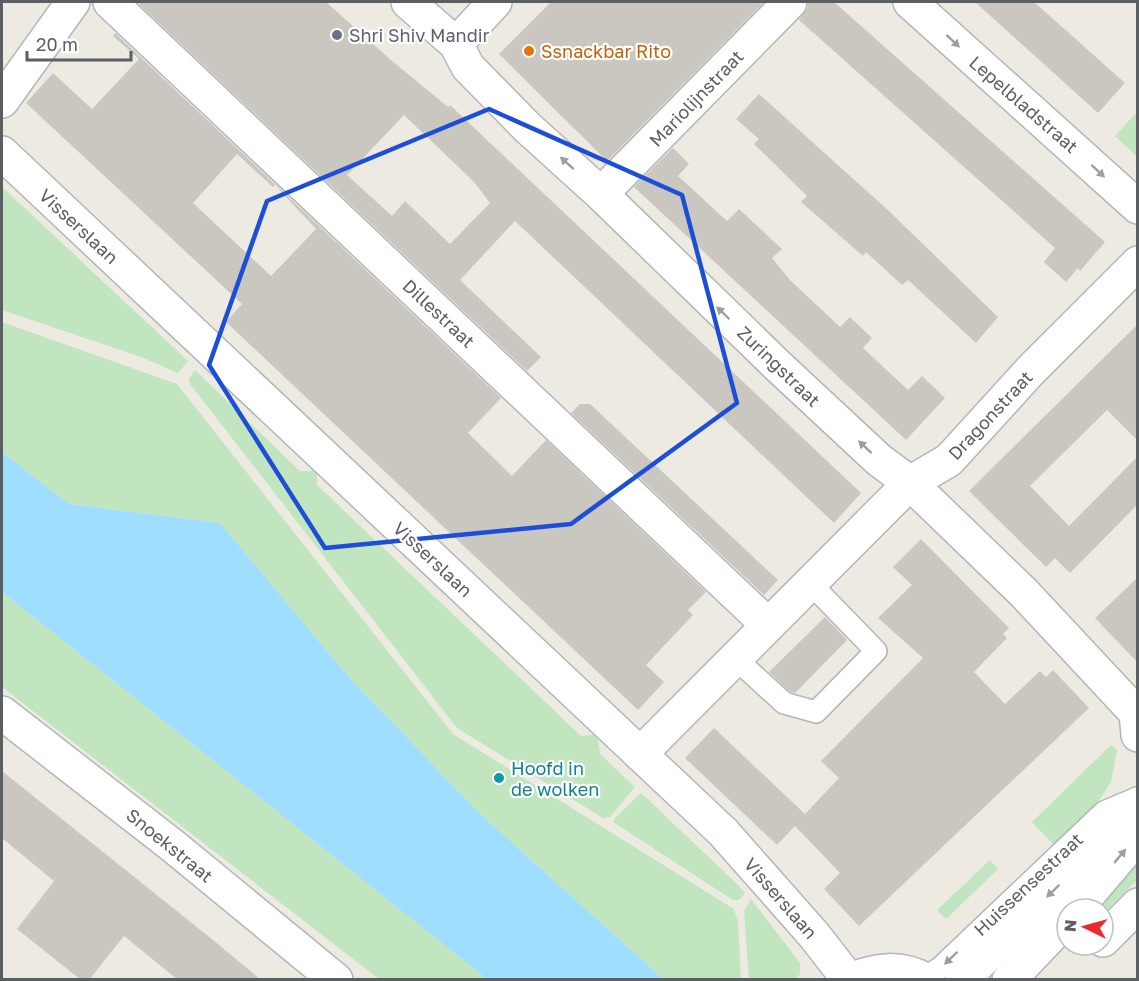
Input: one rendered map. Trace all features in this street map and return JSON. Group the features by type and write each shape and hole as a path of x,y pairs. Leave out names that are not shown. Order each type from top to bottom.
{"street":[{"path":"2,101 73,2"},
{"name":"Dillestraat","path":"110,2 768,625"},
{"name":"Zuringstraat","path":"408,2 456,44 468,67 528,128 601,194 777,365 879,460 910,483 1024,593 1082,652 1137,720"},
{"path":"456,44 495,2"},
{"name":"Mariolijnstraat","path":"601,194 790,2"},
{"name":"Lepelbladstraat","path":"910,2 1137,207"},
{"name":"Visserslaan","path":"2,153 723,832 807,927 850,980"},
{"name":"Dragonstraat","path":"640,754 910,483 949,460 1030,371 1137,263"},
{"name":"Snoekstraat","path":"2,712 173,846 336,980"},
{"name":"Huissensestraat","path":"963,980 1114,830 1137,804"},
{"path":"1086,897 1137,836"},
{"path":"1115,927 1137,905"},
{"path":"1009,980 1055,937"},
{"path":"850,980 873,970 900,970 925,979"}],"lane":[{"path":"735,658 784,703 816,712 876,651 810,583"},
{"name":"Huissensestraat","path":"925,979 940,968 1104,812 1137,798"}],"highlighted area":[{"path":"489,109 682,195 737,403 571,524 325,548 209,365 267,201"}],"green space":[{"path":"1137,112 1137,157 1115,136"},
{"path":"2,187 188,361 178,373 141,357 2,310"},
{"path":"2,322 177,384 453,734 734,909 738,922 741,979 663,979 478,812 347,675 220,523 69,504 2,452"},
{"path":"195,370 300,471 317,471 317,485 581,736 594,735 598,739 600,754 635,787 610,817 603,818 457,728 190,384 189,379"},
{"path":"2,592 487,979 379,979 2,687"},
{"path":"1111,745 1117,750 1111,782 1096,805 1054,845 1032,822"},
{"path":"641,793 738,885 745,893 739,900 733,900 613,822"},
{"path":"1137,853 1137,880 1115,901 1115,897 1101,897"},
{"path":"990,860 998,869 946,919 937,910"},
{"path":"751,899 800,963 800,974 796,979 749,979 744,911"}],"water":[{"path":"2,452 69,504 220,523 347,675 478,812 663,979 487,979 2,592"}],"building":[{"path":"142,2 326,2 391,60 448,107 450,105 861,493 834,523 515,221 460,280 541,357 527,371 139,4","holes":["404,115 474,182 490,203 450,244 405,201 392,216 347,175"]},
{"path":"551,2 764,2 607,161 499,54"},
{"path":"808,2 834,2 1105,242 1080,271 1078,268 1066,282 1044,262 1055,248 799,20 808,7"},
{"path":"975,2 1034,2 1125,83 1098,113"},
{"path":"115,33 501,398 468,433 512,476 546,440 706,592 688,610 693,615 646,665 664,682 638,710 226,322 242,304 26,103 53,73 92,109 139,59 113,36","holes":["237,154 273,187 275,185 316,229 271,276 193,203"]},
{"path":"759,94 890,212 998,317 976,343 908,280 902,285 866,252 863,256 801,202 807,196 754,144 759,139 736,119"},
{"path":"673,148 689,164 678,176 727,221 739,209 782,249 772,258 790,280 840,327 850,317 872,338 863,348 908,390 922,376 945,398 906,440 634,187"},
{"path":"1137,325 1137,440 1107,410 1030,486 1069,526 1137,457 1137,505 1070,573 1055,558 1046,567 969,491"},
{"path":"580,404 590,404 778,580 764,595 571,413"},
{"path":"921,539 1009,628 1003,634 1007,638 974,672 1005,704 1040,671 1046,677 1053,670 1089,708 859,926 824,889 840,873 795,826 777,845 685,758 714,728 805,814 839,778 821,761 923,658 878,618 912,585 893,567"},
{"path":"1137,578 1137,662 1095,618"},
{"path":"825,617 847,640 795,693 790,692 769,672"},
{"path":"2,771 261,980 178,980 124,936 89,980 81,980 17,929 54,881 2,838"}],"place":[{"name":"Shri Shiv Mandir","path":"337,35"},
{"name":"Ssnackbar Rito","path":"529,51"},
{"name":"Hoofd in de wolken","path":"499,778"}]}
